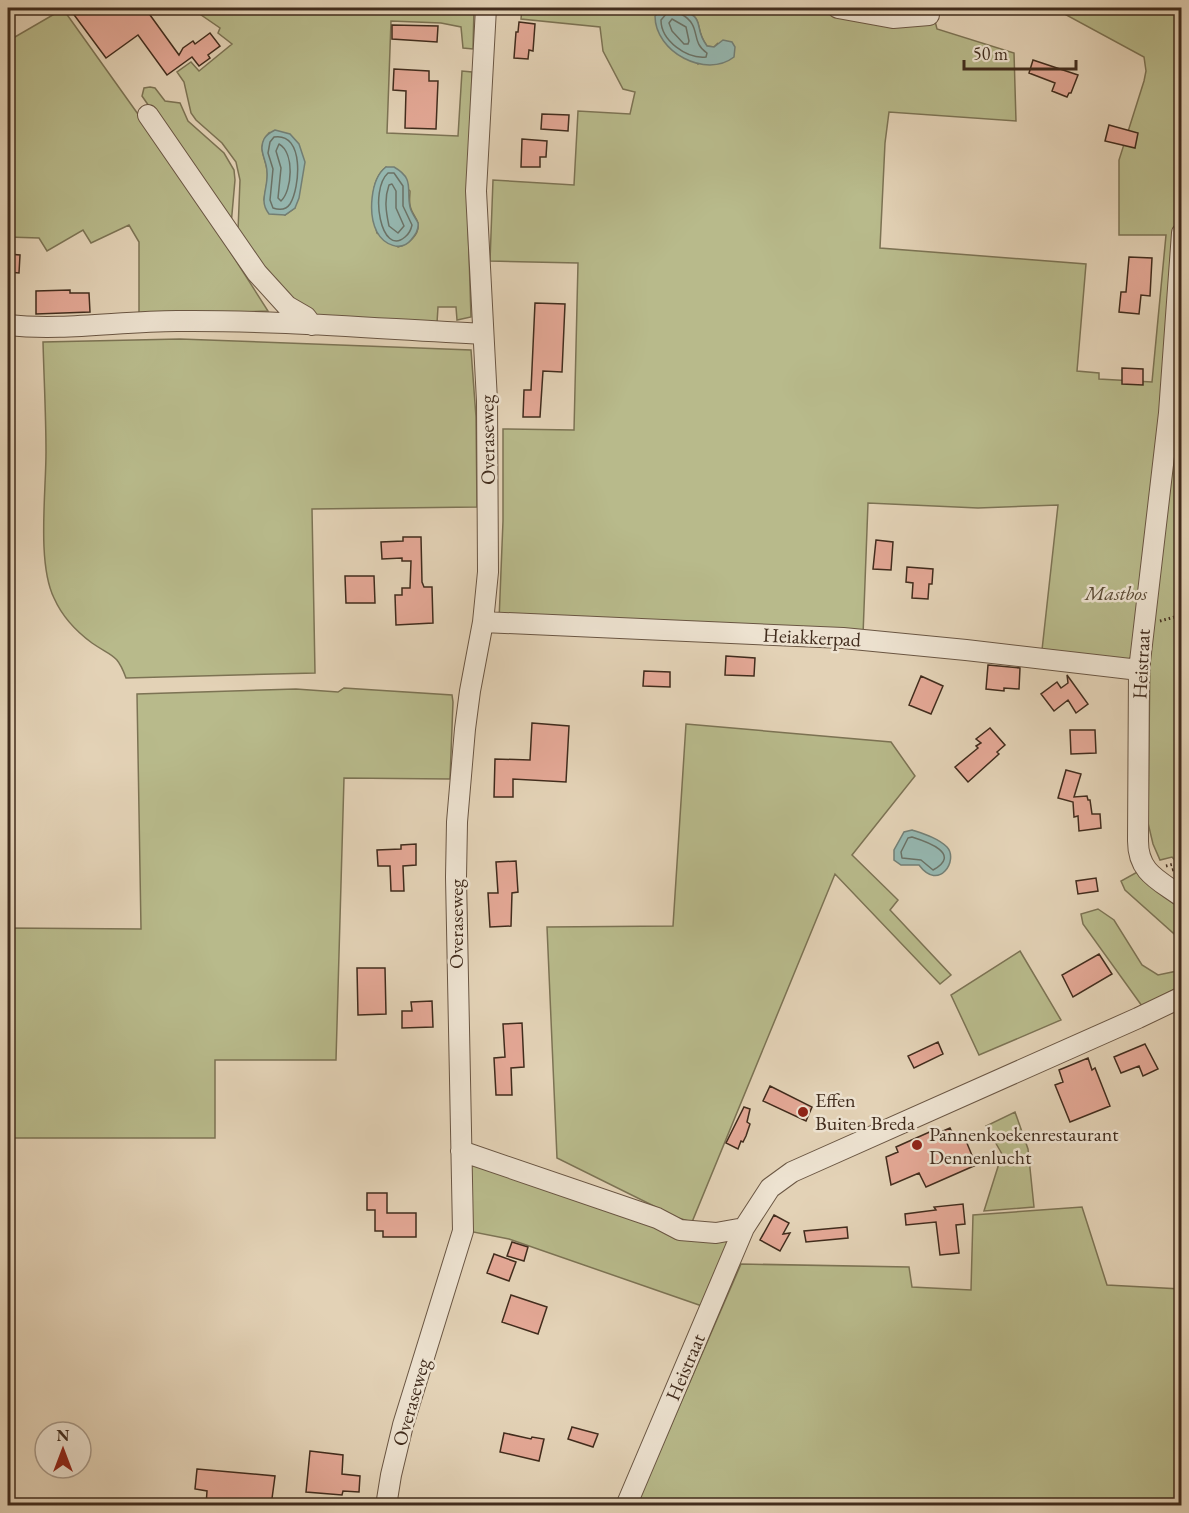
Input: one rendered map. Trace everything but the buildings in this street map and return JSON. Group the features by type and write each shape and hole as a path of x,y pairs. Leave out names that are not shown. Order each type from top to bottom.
{"street":[{"name":"Overaseweg","path":"386,1506 403,1425 463,1231 456,951 457,822 467,710 483,622 488,572 487,401 476,191 486,8"},
{"path":"838,8 893,18 929,15"},
{"path":"148,115 257,273 287,306 306,317 312,325"},
{"name":"Heistraat","path":"1182,233 1169,412 1139,670 1138,853 1142,866 1182,897"},
{"path":"8,325 72,326 187,321 483,334"},
{"name":"Heiakkerpad","path":"483,622 843,638 1139,670"},
{"name":"Heistraat","path":"626,1506 744,1228 771,1188 792,1172 1182,997"},
{"path":"461,1151 657,1218 680,1230 716,1233 744,1228"}],"green space":[{"path":"191,8 474,8 473,49 463,48 461,27 441,23 391,21 387,133 458,136 462,71 472,72 468,223 471,317 457,320 456,307 438,307 437,323 320,319 278,290 238,231 240,180 236,162 222,143 191,113 184,82 177,72 191,62 199,71 232,44 218,33 220,28","holes":["269,133 295,208 285,215 264,200 267,174 262,147","386,167 410,191 411,208 418,223 417,231 412,238 406,244 398,247 377,233 374,217 374,189 380,173"]},
{"name":"Mastbos","path":"522,8 671,8 662,10 698,64 718,43 714,47 707,46 702,39 696,18 685,11 674,8 845,8 935,21 937,29 1014,53 1016,121 889,112 885,143 880,248 1086,264 1077,371 1099,373 1099,379 1152,382 1166,235 1119,235 1119,160 1144,81 1146,71 1144,57 1057,10 1058,8 1181,8 1181,867 1172,857 1160,860 1148,823 1150,659 1134,661 1041,659 1058,505 978,508 868,503 863,635 499,621 503,521 503,429 574,430 578,263 490,261 493,180 574,185 578,111 630,114 635,92 623,89 603,51 600,27 521,19"},
{"path":"63,9 180,173 268,311 139,316 139,242 129,225 91,243 83,230 47,251 39,238 8,237 8,41"},
{"path":"144,88 155,88 165,101 180,103 188,121 224,153 234,170 231,225 142,96"},
{"path":"180,339 471,350 476,417 477,507 312,509 315,673 126,678 117,660 75,629 54,598 49,583 44,547 46,452 43,342"},
{"path":"344,688 452,695 453,702 450,779 344,778 336,1060 215,1060 215,1138 8,1138 8,928 141,929 137,694 296,689 338,692"},
{"path":"686,724 891,742 915,776 852,855 898,900 890,910 951,975 940,984 835,874 692,1222 678,1218 557,1158 547,927 673,926"},
{"path":"1141,870 1181,909 1181,940 1125,890 1121,881"},
{"path":"1098,909 1114,920 1142,965 1158,975 1177,971 1181,966 1181,986 1142,1006 1083,924 1081,914"},
{"path":"1020,951 1061,1020 979,1055 951,995"},
{"path":"1015,1112 1028,1149 1034,1207 984,1211 1002,1154 986,1126"},
{"path":"469,1161 697,1239 739,1233 702,1306 509,1239 468,1231"},
{"path":"1082,1207 1107,1285 1181,1289 1181,1505 636,1506 741,1264 909,1267 912,1287 971,1290 973,1215"}],"water":[{"path":"674,8 685,11 696,18 702,39 707,46 714,47 723,40 732,42 735,47 734,57 723,63 710,65 697,63 673,51 663,41 657,29 655,16 662,10"},
{"path":"275,130 290,134 299,144 305,162 299,198 295,208 285,215 269,214 264,203 267,168 262,143 266,136"},
{"path":"386,167 394,167 405,176 411,209 418,223 414,236 402,246 388,243 380,237 372,216 374,188"},
{"path":"912,830 935,839 947,847 950,853 949,866 940,875 926,873 919,865 901,865 894,860 894,850 904,832"}],"place":[{"name":"Effen Buiten Breda","path":"803,1112"},
{"name":"Pannenkoekenrestaurant Dennenlucht","path":"917,1145"}]}
